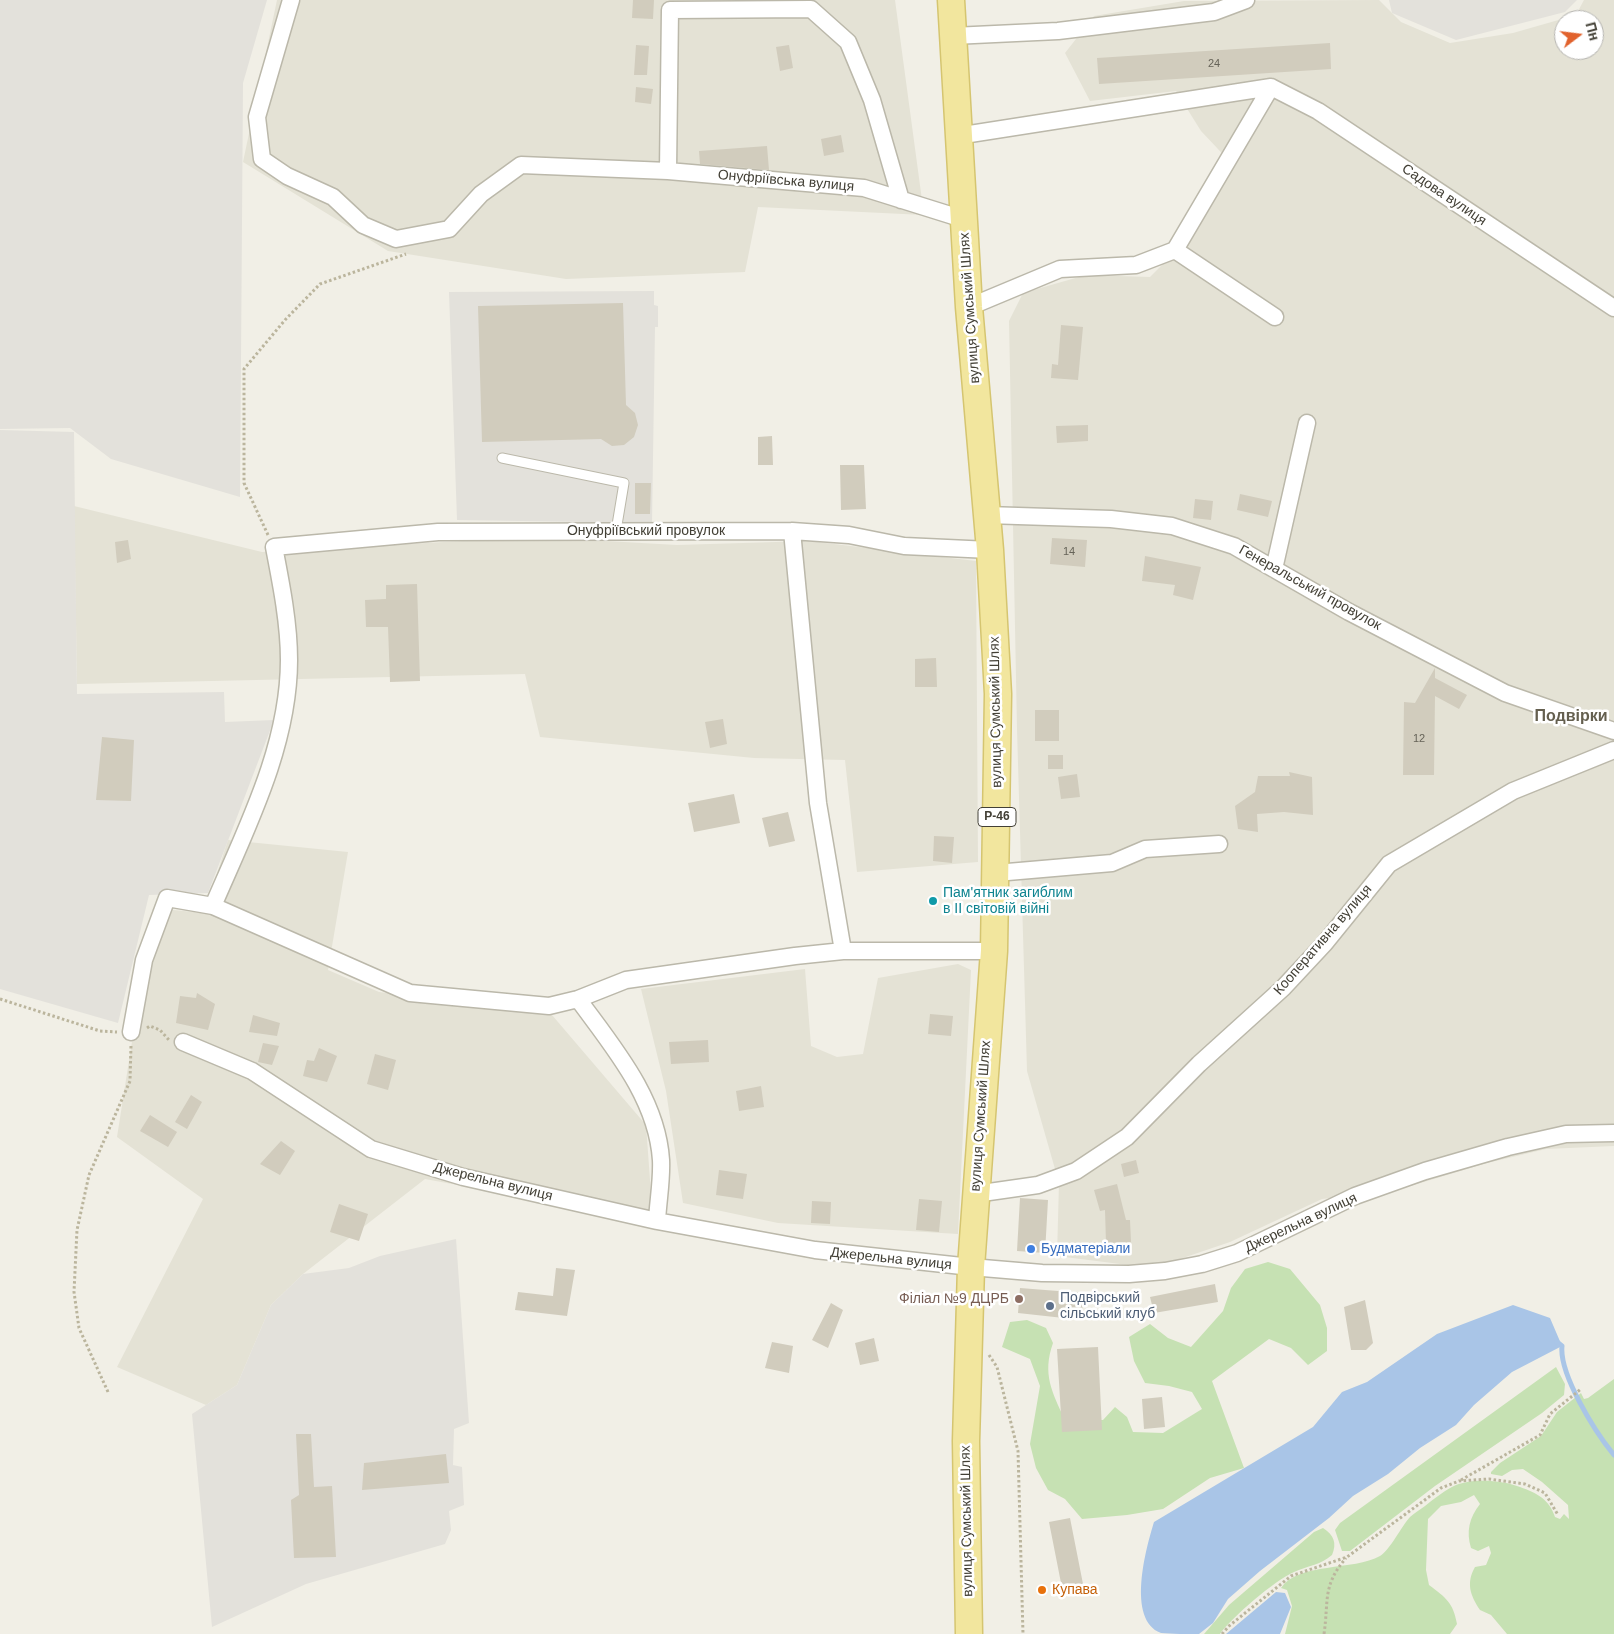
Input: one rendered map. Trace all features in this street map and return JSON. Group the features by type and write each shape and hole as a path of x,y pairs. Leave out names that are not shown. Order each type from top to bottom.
{"main road":[{"name":"вулиця Сумський Шлях","path":"951,0 957,136 969,307 990,550 998,694 994,950 971,1267 966,1441 968,1634"}],"street":[{"name":"Онуфріївська вулиця","path":"291,0 257,116 262,159 287,176 333,197 363,225 396,238 449,229 481,194 521,165 668,171 864,188 963,219"},
{"path":"953,36 1058,31 1214,12 1246,0"},
{"path":"668,171 670,10 811,9 848,42 872,100 902,200"},
{"path":"957,136 1271,87"},
{"path":"969,307 1060,269 1136,265 1175,250 1271,87"},
{"name":"Садова вулиця","path":"1271,87 1318,111 1614,308"},
{"path":"1175,250 1275,317"},
{"path":"1274,569 1307,423"},
{"name":"Генеральський провулок","path":"987,515 1111,519 1172,526 1234,546 1349,612 1505,693 1614,731"},
{"name":"Онуфріївський провулок","path":"274,547 438,532 617,526 792,531 849,535 904,546 990,550"},
{"path":"792,531 818,803 843,951"},
{"path":"213,906 258,800 273,755 284,705 289,660 281,581 274,547"},
{"name":"Кооперативна вулиця","path":"975,1194 1038,1185 1076,1171 1127,1137 1199,1064 1283,988 1325,943 1389,864 1514,790 1614,750"},
{"path":"996,873 1112,863 1145,849 1219,844"},
{"path":"131,1032 144,960 167,898 213,906 410,994 549,1006 578,999 626,980 691,969 843,951 994,950"},
{"path":"578,999 640,1089 654,1123 661,1160 657,1221"},
{"name":"Джерельна вулиця","path":"183,1042 252,1071 371,1149 462,1176 657,1221 814,1250 971,1267 1042,1272 1129,1274 1184,1267 1238,1253 1355,1196 1425,1171 1508,1147 1566,1134 1614,1133"}],"lane":[{"path":"502,458 624,483 617,526"}],"path":[{"path":"274,547 244,483 244,369 285,320 320,284 400,258 408,253"},
{"path":"0,999 100,1031 142,1032 150,1026 160,1030 167,1040 183,1042"},
{"path":"108,1392 79,1328 74,1292 77,1239 89,1175 130,1081 131,1032"},
{"path":"970,1344 984,1349 998,1367 1018,1450 1023,1634"},
{"path":"1324,1634 1327,1589 1334,1573 1347,1557 1441,1488 1459,1481 1540,1435 1550,1414 1581,1389"},
{"path":"1459,1481 1489,1479 1525,1484 1545,1494 1558,1515"},
{"path":"1222,1634 1229,1626 1291,1576 1347,1557"}],"shaded area":[{"path":"0,0 267,0 243,83 240,497 111,459 70,428 0,429"},
{"path":"277,0 895,0 924,215 758,207 745,272 566,279 388,251 243,162"},
{"path":"1379,0 1401,22 1450,43 1513,33 1554,21 1554,60 1604,60 1604,10 1579,10 1584,0 1614,0 1614,1146 1546,1149 1487,1163 1397,1190 1322,1199 1230,1242 1171,1262 1136,1266 1057,1256 1059,1183 1027,1071 1017,729 1009,321 1023,293 1086,275 1150,277 1195,232 1234,166 1201,131 1176,91 1090,101 1065,53 1094,16 1184,1"},
{"path":"1389,0 1577,0 1567,10 1554,10 1554,15 1456,40 1392,13"},
{"path":"654,291 654,305 658,306 658,327 655,327 652,523 457,520 449,292"},
{"path":"0,430 74,432 77,694 224,692 225,722 274,720 208,893 149,895 118,1023 0,989"},
{"path":"74,506 262,552 535,537 677,545 809,541 976,561 978,862 857,872 845,760 754,758 540,737 525,674 77,684"},
{"path":"228,840 348,852 328,970 379,992 552,1015 646,1125 653,1221 425,1179 303,1274 271,1305 237,1385 206,1405 117,1367 203,1199 117,1137 153,908 204,913"},
{"path":"958,964 971,970 958,1234 778,1223 683,1203 666,1091 641,989 805,969 811,1046 837,1057 863,1054 878,978"},
{"path":"456,1239 469,1423 454,1429 453,1465 462,1467 464,1505 449,1511 451,1530 445,1544 306,1584 212,1627 192,1414 237,1385 271,1305 303,1274 349,1268 380,1256"}],"green space":[{"path":"1268,1262 1290,1269 1320,1305 1327,1328 1327,1351 1308,1365 1291,1348 1269,1339 1212,1381 1244,1468 1210,1478 1163,1509 1127,1515 1082,1519 1065,1499 1048,1490 1036,1468 1030,1444 1040,1386 1030,1359 1002,1347 1010,1322 1027,1320 1046,1328 1053,1343 1048,1364 1050,1383 1065,1420 1103,1420 1115,1407 1127,1417 1133,1432 1163,1433 1202,1409 1192,1392 1169,1386 1145,1383 1134,1361 1129,1337 1150,1324 1168,1338 1191,1347 1223,1311 1231,1288 1245,1269"},
{"path":"1556,1367 1565,1384 1564,1395 1542,1413 1435,1486 1350,1551 1342,1551 1335,1530 1340,1523"},
{"path":"1614,1379 1614,1634 1507,1634 1491,1615 1480,1610 1470,1589 1471,1578 1475,1567 1486,1565 1491,1553 1489,1546 1478,1551 1471,1548 1470,1525 1473,1515 1480,1504 1474,1495 1461,1502 1441,1506 1428,1519 1426,1570 1429,1585 1444,1597 1453,1610 1457,1624 1450,1634 1285,1634 1292,1606 1287,1590 1281,1588 1289,1580 1313,1570 1356,1564 1380,1556 1388,1549 1410,1517 1440,1494 1456,1485 1471,1481 1497,1481 1513,1485 1532,1492 1546,1501 1555,1517 1560,1519 1564,1514 1569,1519 1568,1505 1542,1482 1523,1469 1512,1470 1502,1476 1491,1474 1491,1472 1500,1463 1541,1436 1557,1412 1581,1393 1584,1399 1588,1398"},
{"path":"1323,1528 1330,1533 1334,1540 1332,1555 1319,1563 1294,1572 1276,1583 1243,1609 1220,1634 1204,1634 1229,1605 1314,1532"}],"water":[{"path":"1513,1305 1550,1318 1562,1346 1512,1372 1474,1405 1456,1425 1420,1448 1388,1474 1353,1496 1329,1518 1260,1571 1228,1599 1213,1623 1199,1634 1161,1633 1150,1626 1144,1614 1141,1599 1141,1582 1143,1565 1154,1522 1313,1427 1342,1392 1367,1382 1437,1334"},
{"path":"1276,1592 1285,1593 1291,1607 1280,1634 1226,1634"}],"building":[{"path":"633,0 654,0 653,19 632,18"},
{"path":"1330,43 1331,69 1099,84 1097,58"},
{"path":"636,45 649,46 647,75 634,75"},
{"path":"789,45 793,68 780,71 776,47"},
{"path":"636,87 653,89 651,104 635,102"},
{"path":"841,135 844,152 824,156 821,139"},
{"path":"767,146 769,170 700,164 699,151"},
{"path":"623,303 626,405 635,413 638,425 634,437 624,445 612,446 601,439 482,442 478,306"},
{"path":"1061,325 1083,327 1078,380 1051,378 1052,364 1058,365"},
{"path":"1088,425 1088,441 1057,443 1056,426"},
{"path":"772,436 773,465 758,465 758,437"},
{"path":"840,465 864,465 866,509 841,510"},
{"path":"635,483 651,483 650,514 635,514"},
{"path":"1240,494 1272,501 1268,517 1237,510"},
{"path":"1195,499 1213,501 1211,520 1193,518"},
{"path":"1052,538 1087,540 1085,567 1050,564"},
{"path":"128,540 131,559 117,563 115,542"},
{"path":"1145,556 1201,567 1193,600 1173,595 1175,585 1142,581"},
{"path":"417,584 420,681 390,682 388,627 366,627 365,600 386,599 386,585"},
{"path":"936,658 937,687 915,687 915,659"},
{"path":"1435,668 1435,678 1467,695 1459,709 1435,696 1434,775 1403,775 1404,702 1415,703"},
{"path":"1035,710 1059,710 1059,741 1035,741"},
{"path":"723,719 727,744 710,748 705,722"},
{"path":"102,737 134,740 131,801 96,800"},
{"path":"1048,755 1063,755 1063,769 1048,769"},
{"path":"1289,772 1312,777 1313,815 1284,812 1257,814 1258,832 1238,829 1235,806 1255,792 1258,776 1290,776"},
{"path":"1077,774 1080,797 1061,799 1058,777"},
{"path":"734,794 740,823 694,832 688,803"},
{"path":"788,812 795,841 769,847 762,818"},
{"path":"934,836 954,837 952,863 933,861"},
{"path":"197,993 215,1004 208,1030 176,1023 180,996 196,998"},
{"path":"930,1014 953,1016 951,1036 928,1034"},
{"path":"253,1015 280,1023 277,1036 249,1032"},
{"path":"708,1040 709,1062 671,1064 669,1042"},
{"path":"263,1043 279,1046 272,1065 258,1062"},
{"path":"319,1048 337,1056 327,1082 303,1076 307,1060 314,1061"},
{"path":"375,1054 396,1060 388,1090 367,1084"},
{"path":"761,1086 764,1107 739,1111 736,1091"},
{"path":"191,1095 202,1102 187,1129 175,1122"},
{"path":"150,1115 177,1132 168,1147 140,1131"},
{"path":"281,1141 295,1151 280,1175 260,1164"},
{"path":"1136,1160 1139,1173 1124,1177 1121,1164"},
{"path":"719,1170 747,1174 743,1199 716,1195"},
{"path":"1117,1184 1126,1220 1130,1220 1131,1242 1106,1243 1105,1210 1100,1211 1094,1190"},
{"path":"1020,1198 1048,1200 1045,1253 1017,1251"},
{"path":"919,1199 942,1201 939,1232 916,1230"},
{"path":"812,1201 831,1202 830,1224 811,1223"},
{"path":"339,1204 368,1214 359,1241 330,1232"},
{"path":"556,1268 575,1270 567,1316 515,1310 518,1292 553,1296"},
{"path":"1215,1284 1218,1302 1154,1313 1150,1297"},
{"name":"Подвірський сільський клуб","path":"1020,1288 1083,1293 1082,1320 1018,1313"},
{"path":"1365,1300 1373,1343 1366,1350 1351,1350 1344,1307"},
{"path":"831,1303 843,1310 828,1348 812,1340"},
{"path":"874,1338 879,1361 860,1365 855,1343"},
{"path":"772,1342 793,1346 789,1373 765,1368"},
{"path":"1098,1347 1102,1430 1062,1432 1057,1349"},
{"path":"1162,1397 1165,1427 1144,1429 1142,1399"},
{"path":"296,1434 311,1434 314,1487 332,1486 336,1557 294,1558 291,1500 299,1495"},
{"path":"446,1454 449,1483 362,1490 364,1463"},
{"path":"1070,1518 1083,1584 1062,1588 1049,1522"}],"waterway":[{"path":"1557,1342 1562,1346 1566,1372 1572,1387 1588,1418 1614,1455"}],"place":[{"name":"Пам'ятник загиблим в II світовій війні","path":"933,901"},
{"name":"Будматеріали","path":"1031,1249"},
{"name":"Філіал №9 ДЦРБ","path":"1019,1299"},
{"name":"Подвірський сільський клуб","path":"1050,1306"},
{"name":"Купава","path":"1042,1590"}],"district":[{"name":"Подвірки","path":"1571,717"}]}
